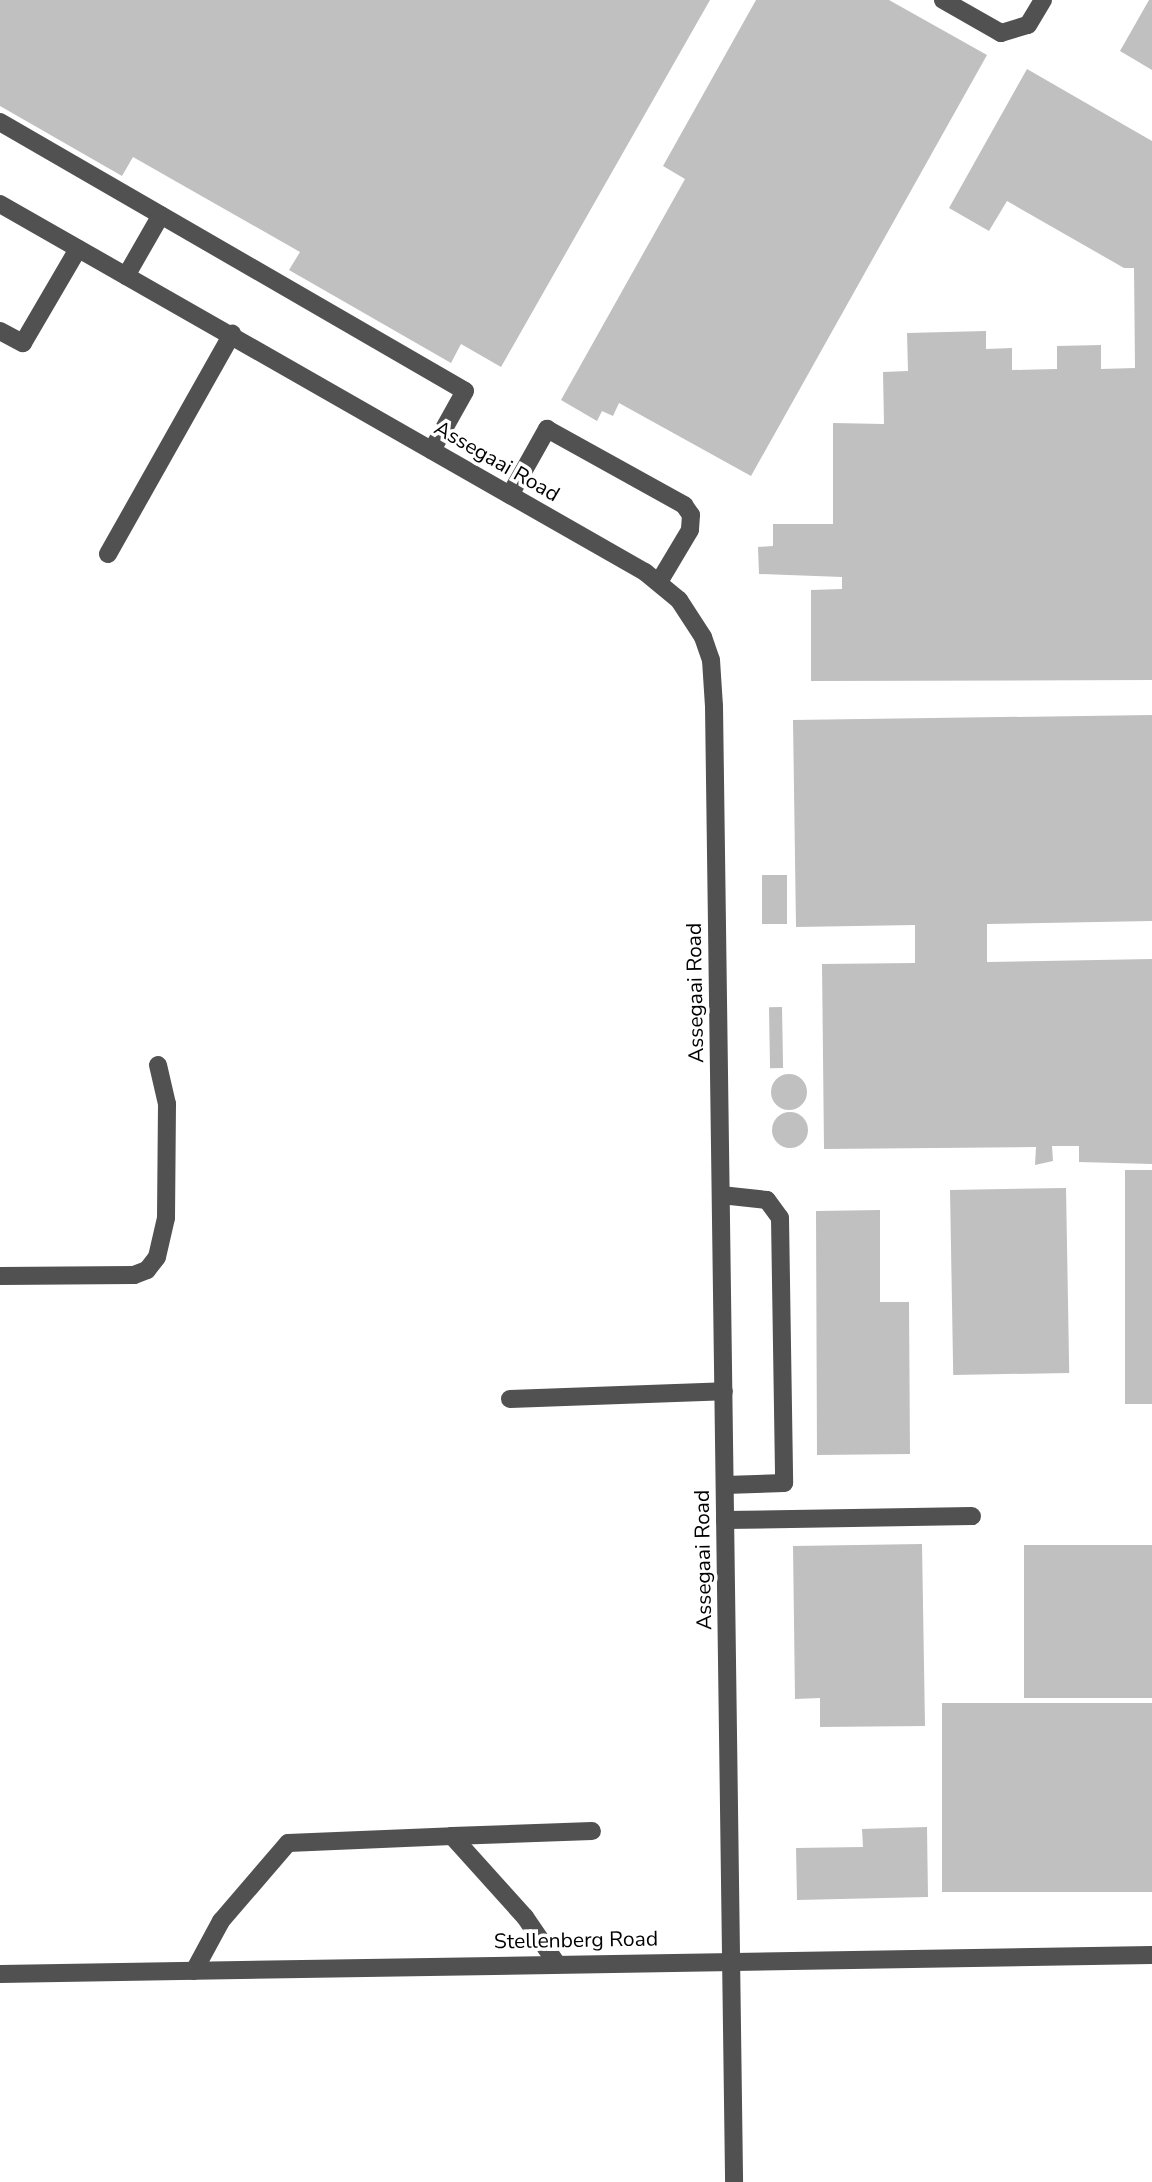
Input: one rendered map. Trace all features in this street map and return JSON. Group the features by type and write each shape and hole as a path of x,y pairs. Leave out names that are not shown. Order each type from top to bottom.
{"street":[{"path":"943,0 1002,33 1028,25 1043,0"},
{"path":"0,122 465,391 432,450"},
{"name":"Assegaai Road","path":"0,204 232,334 660,582 693,616 710,660 714,682 734,2182"},
{"path":"126,276 161,215"},
{"path":"0,331 23,343 78,249"},
{"path":"108,554 232,334"},
{"path":"510,495 547,429 684,505 691,515 690,530 660,582"},
{"path":"0,1276 134,1275 147,1270 157,1257 166,1218 167,1117 158,1065"},
{"path":"721,1195 767,1200 780,1218 784,1483 725,1485"},
{"path":"510,1399 724,1391"},
{"path":"725,1520 972,1516"},
{"path":"194,1971 221,1921 288,1843 592,1831"},
{"path":"452,1836 525,1917 557,1964"},
{"name":"Stellenberg Road","path":"0,1974 1152,1955"}],"building":[{"path":"0,0 710,0 501,367 461,344 451,363 289,270 300,252 133,157 122,176 0,106"},
{"path":"756,0 889,0 987,55 751,476 619,403 613,416 602,411 597,421 561,400 685,179 663,166"},
{"path":"1149,0 1152,0 1152,70 1120,51"},
{"path":"1027,69 1152,141 1152,680 811,681 811,590 842,589 842,577 759,574 758,547 773,546 773,524 833,524 833,423 884,424 883,372 908,371 907,333 986,331 986,349 1012,348 1012,370 1057,369 1057,346 1101,345 1101,369 1135,368 1134,268 1124,268 1007,201 989,231 949,208"},
{"path":"1152,715 1152,921 987,924 987,962 1152,959 1152,1164 1079,1162 1079,1146 1052,1146 1053,1161 1035,1165 1036,1147 824,1149 822,964 915,963 915,925 796,927 793,720"},
{"path":"762,875 787,875 787,924 762,924"},
{"path":"769,1007 782,1007 783,1068 770,1068"},
{"path":"789,1074 802,1079 807,1092 802,1105 789,1110 776,1105 771,1092 776,1079"},
{"path":"790,1112 803,1117 808,1130 803,1143 790,1148 777,1143 772,1130 777,1117"},
{"path":"1125,1170 1152,1170 1152,1404 1125,1404"},
{"path":"1066,1188 1069,1373 953,1375 950,1190"},
{"path":"880,1210 880,1302 909,1302 910,1454 817,1455 816,1211"},
{"path":"922,1544 925,1726 820,1727 820,1698 795,1699 793,1546"},
{"path":"1024,1545 1152,1545 1152,1698 1024,1698"},
{"path":"942,1703 1152,1703 1152,1892 942,1892"},
{"path":"927,1827 928,1897 797,1900 796,1848 863,1847 862,1829"}]}
